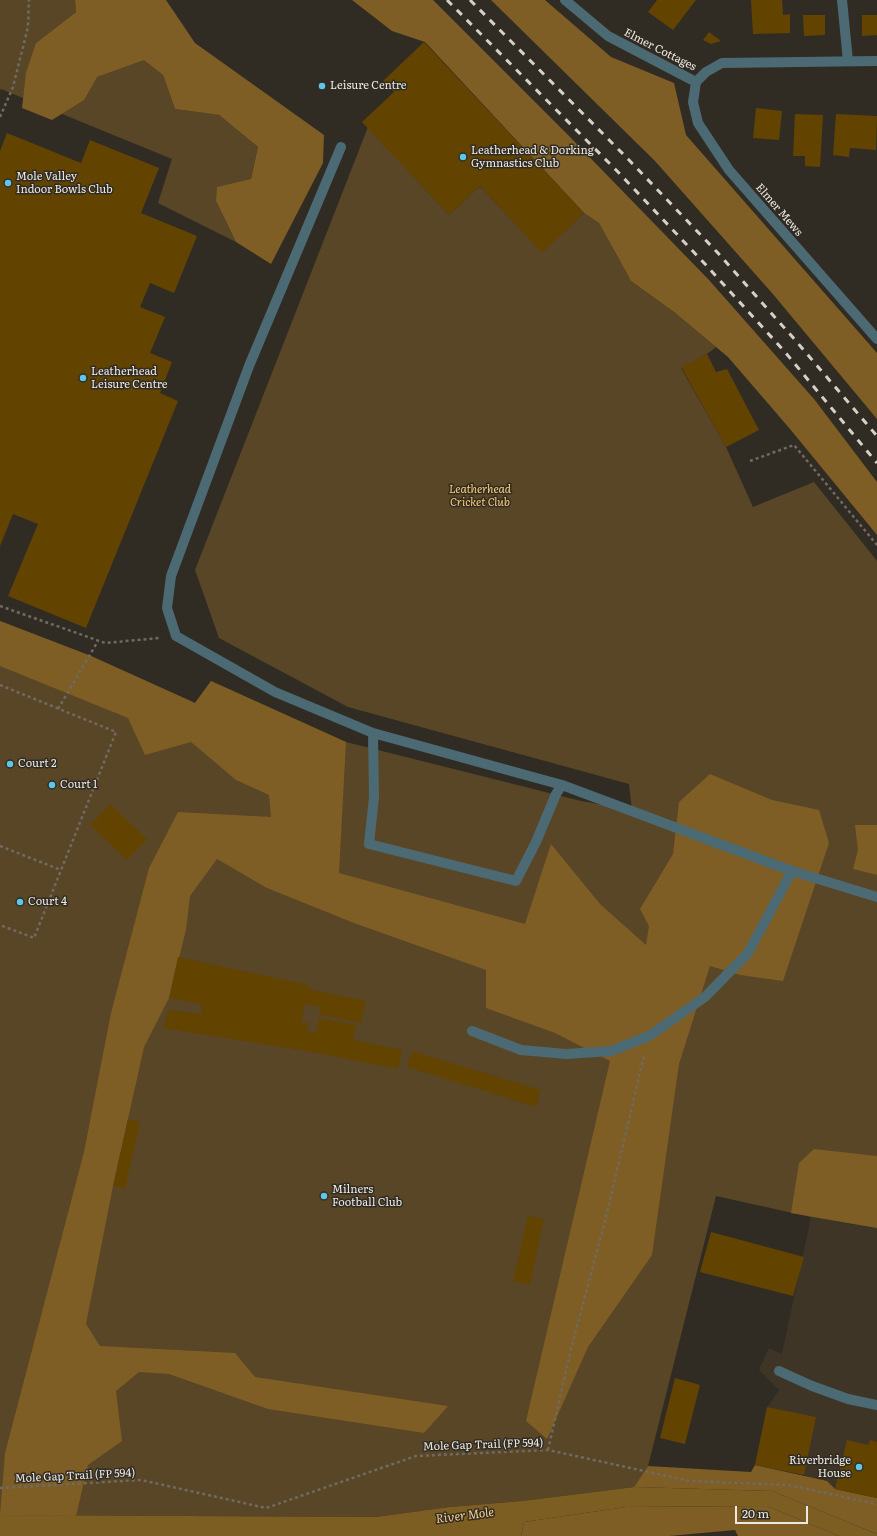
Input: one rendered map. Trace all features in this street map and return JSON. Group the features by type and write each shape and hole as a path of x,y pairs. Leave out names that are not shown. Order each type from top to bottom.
{"street":[{"name":"Elmer Cottages","path":"565,0 608,36 696,82 706,72 722,63 877,62"},
{"path":"842,0 848,61"},
{"name":"Elmer Mews","path":"696,82 693,102 698,123 729,170 877,339"},
{"path":"341,146 249,366 171,576 167,608 176,636 275,692 373,733 562,785 792,871 877,897"},
{"path":"373,733 374,797 369,844 516,881 536,842 556,794 562,785"},
{"path":"472,1031 521,1050 566,1054 611,1051 649,1036 705,997 748,953 792,871"},
{"path":"779,1371 812,1386 848,1399 877,1406"}],"path":[{"path":"0,117 13,87 28,27 29,0"},
{"path":"750,460 794,445 877,545"},
{"path":"0,606 105,643 176,636"},
{"path":"58,709 98,641"},
{"path":"0,686 116,732 34,938 0,925"},
{"path":"0,846 61,870"},
{"path":"548,1450 570,1349 605,1221 649,1036"},
{"name":"Mole Gap Trail (FP 594)","path":"0,1488 141,1480 266,1508 416,1456 548,1450 690,1481 788,1485 877,1504"}],"shaded area":[{"path":"75,0 166,0 195,43 324,135 323,163 271,264 236,242 216,201 217,187 251,179 258,147 219,115 175,109 163,75 144,60 97,77 84,100 52,120 22,108 26,73 36,43 76,12"},
{"path":"352,0 433,0 571,138 709,280 814,399 877,482 877,535 790,429 728,357 674,312 631,281 599,223 584,213 425,42 392,31"},
{"path":"491,0 545,0 611,57 674,83 686,135 877,353 877,419 772,293 655,161"},
{"path":"0,621 91,656 195,703 211,681 346,742 339,873 525,924 551,844 600,904 646,945 649,926 640,909 673,854 679,802 710,774 772,800 819,810 829,843 783,981 740,975 710,966 679,1064 652,1255 588,1347 547,1439 526,1421 610,1061 555,1033 486,1008 486,970 354,923 267,888 217,859 190,896 186,930 169,998 144,1047 113,1186 86,1324 100,1346 235,1353 255,1377 448,1406 424,1433 268,1409 169,1374 139,1372 116,1391 122,1441 88,1465 76,1516 0,1515 5,1453 84,1152 111,1013 149,868 178,812 271,817 269,795 236,780 191,742 145,755 128,718 0,666"},
{"path":"855,825 877,825 877,875 853,869 858,850"},
{"path":"814,1149 877,1156 877,1228 791,1213 799,1163"},
{"path":"811,1217 877,1228 877,1498 835,1489 804,1475 755,1465 767,1407 779,1390 759,1370 769,1348 782,1354"},
{"path":"755,1465 827,1481 835,1489 877,1498 877,1534 772,1491 634,1487 648,1466 751,1472"},
{"path":"767,1506 839,1536 738,1536 735,1530 669,1536 521,1536 524,1522 626,1507"}],"green space":[{"path":"0,0 75,0 76,12 36,43 97,77 144,59 163,75 175,109 219,115 258,147 251,179 216,201 236,242 158,203 172,159 1,89 0,90"},
{"name":"Leatherhead Cricket Club","path":"368,127 449,215 480,186 542,252 584,213 599,223 631,281 674,312 716,347 707,354 681,368 726,447 753,507 814,482 877,561 877,1228 811,1217 716,1196 648,1466 634,1487 522,1501 449,1507 376,1517 0,1515 0,621 91,656 195,703 211,681 346,742 581,801 632,810 629,784 348,707 219,638 195,570"}],"water":[{"name":"River Mole","path":"634,1487 772,1491 877,1534 877,1536 839,1536 767,1506 626,1507 524,1522 521,1536 0,1536 0,1515 376,1517 449,1507 522,1501"}],"building":[{"path":"657,0 696,0 673,30 648,12"},
{"path":"751,0 782,0 783,15 790,14 790,33 753,34"},
{"path":"803,15 825,15 825,35 804,36"},
{"path":"862,15 877,15 877,35 862,36"},
{"path":"709,32 721,41 711,44 703,40"},
{"name":"Leatherhead & Dorking Gymnastics Club","path":"424,42 584,213 542,253 480,186 449,215 362,122 394,92 383,81"},
{"path":"756,108 782,111 779,140 753,138"},
{"path":"795,114 823,115 820,167 805,166 805,156 793,156"},
{"path":"836,114 877,116 876,150 850,148 849,157 833,155"},
{"name":"Leatherhead Leisure Centre","path":"7,133 81,163 90,140 159,168 141,213 197,236 174,293 150,283 140,307 165,317 150,353 172,362 160,393 178,401 86,628 8,596 38,524 13,514 0,546 0,151"},
{"path":"707,354 716,372 727,369 759,430 726,447 681,367"},
{"path":"110,804 147,839 127,860 90,825"},
{"path":"178,957 309,985 308,989 366,1001 361,1023 319,1014 321,1007 305,1004 301,1022 309,1023 307,1032 316,1032 319,1018 356,1025 353,1040 402,1050 398,1069 312,1052 163,1028 168,1010 201,1014 201,1004 169,998"},
{"path":"412,1051 541,1090 536,1107 407,1067"},
{"path":"128,1119 140,1122 125,1189 113,1186"},
{"path":"528,1216 544,1219 530,1285 513,1281"},
{"path":"711,1232 804,1257 793,1296 700,1272"},
{"path":"675,1378 700,1385 685,1444 660,1438"},
{"path":"767,1407 816,1417 804,1475 755,1465"},
{"name":"Riverbridge House","path":"847,1440 868,1445 870,1440 877,1442 877,1498 835,1489"}],"railway":[{"path":"447,0 618,172 705,264 785,352 877,463"},
{"path":"470,0 629,160 717,252 796,341 877,436"}],"place":[{"name":"Leisure Centre","path":"322,86"},
{"name":"Leatherhead & Dorking Gymnastics Club","path":"463,157"},
{"name":"Mole Valley Indoor Bowls Club","path":"8,183"},
{"name":"Leatherhead Leisure Centre","path":"83,378"},
{"name":"Court 2","path":"10,764"},
{"name":"Court 1","path":"52,785"},
{"name":"Court 4","path":"20,902"},
{"name":"Milners Football Club","path":"324,1196"},
{"name":"Riverbridge House","path":"859,1467"}]}
